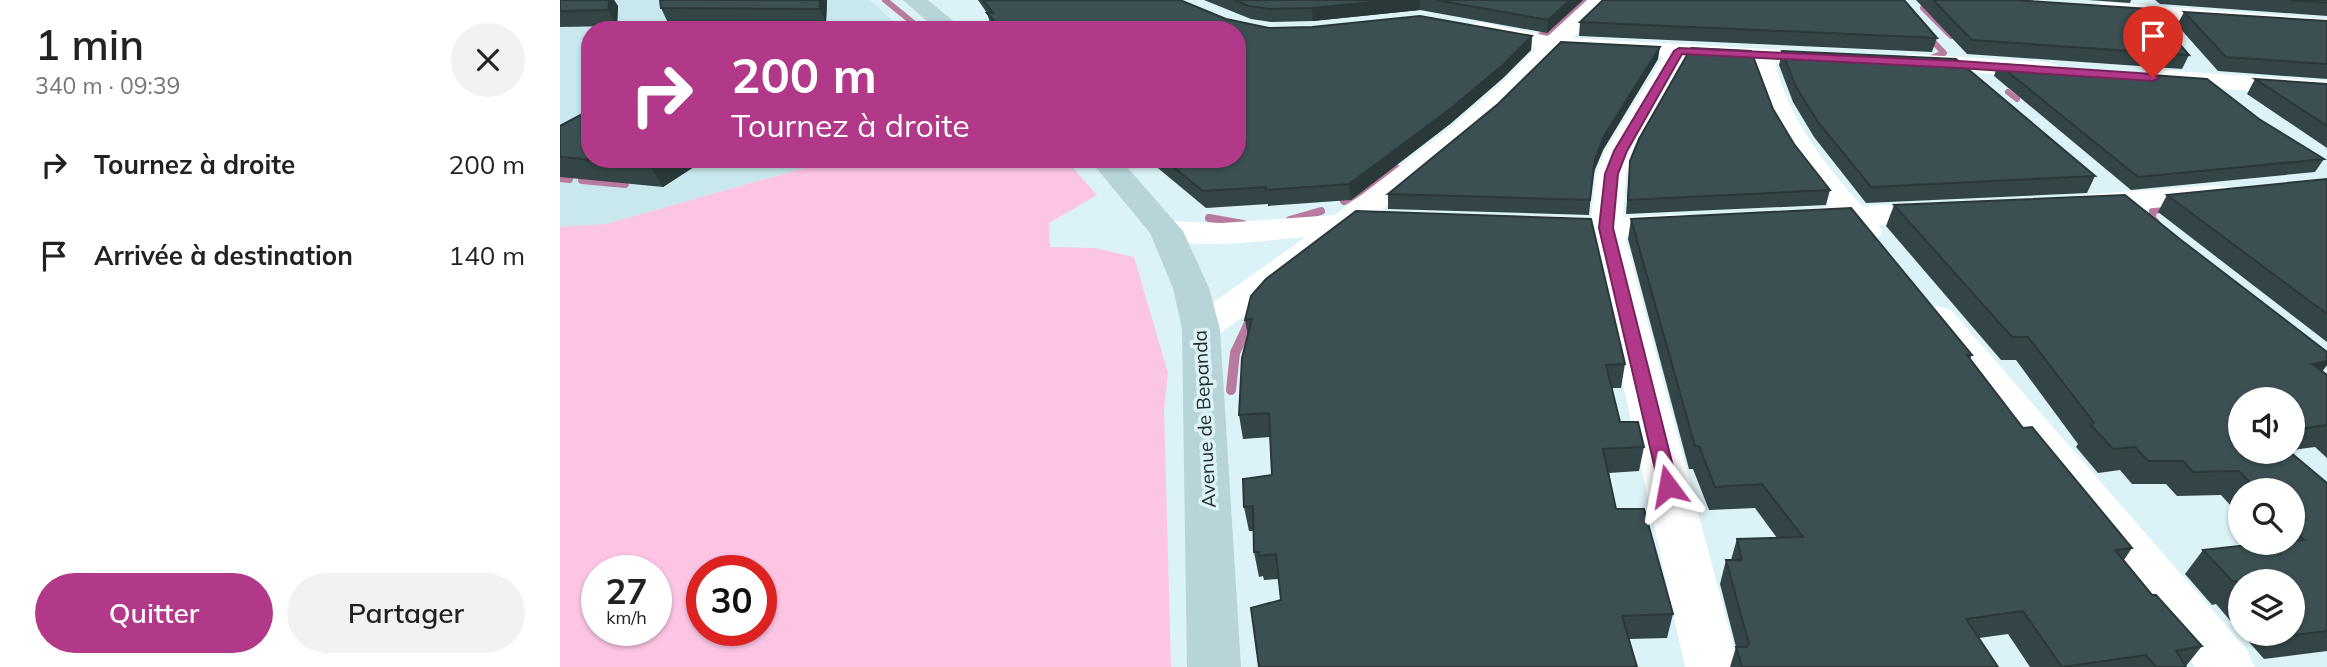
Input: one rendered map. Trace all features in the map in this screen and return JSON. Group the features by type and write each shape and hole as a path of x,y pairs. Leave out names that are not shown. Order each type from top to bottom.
{"main road":[{"path":"914,0 941,21"},
{"name":"Avenue de Bepanda","path":"1112,168 1166,231 1191,288 1201,329 1214,667"}],"street":[{"path":"1201,329 1284,271 1462,132 1514,86 1553,44 1600,0"},
{"path":"2075,7 2146,6 2325,12"},
{"path":"2146,6 2209,81 2241,106"},
{"path":"1463,26 1553,44 1853,60"},
{"path":"1935,37 1959,64 2000,99"},
{"path":"1679,51 1620,151 1611,174 1606,228 1712,667"},
{"path":"1761,55 1768,87 1781,118 1806,156 1889,259"},
{"path":"1880,61 2070,72"},
{"path":"2139,77 2327,89"},
{"path":"2091,177 2152,228"},
{"path":"2054,206 2122,203 2243,191"},
{"path":"1770,220 1974,210"},
{"path":"1166,231 1222,233 1344,222 1402,222"},
{"path":"1511,225 1606,228 1716,223"},
{"path":"1915,291 2228,667"}],"shaded area":[{"path":"560,0 870,0 892,21 581,21 581,168 804,168 606,224 560,227"},
{"path":"804,168 1073,168 1097,195 1049,223 1050,247 1095,248 1134,257 1168,373 1164,410 1171,667 560,667 560,227 606,224"}],"building":[{"path":"560,0 609,0 608,10 560,11"},
{"path":"660,0 820,0 820,9 661,8"},
{"path":"983,0 1180,0 1236,21 994,21 987,13 993,13"},
{"path":"1234,0 1392,0 1270,9 1249,6"},
{"path":"1436,0 1570,0 1548,20"},
{"path":"1603,0 1904,0 1937,38 1580,22"},
{"path":"1933,0 2014,0 2150,9 2189,55 1972,40"},
{"path":"2290,0 2327,0 2327,3"},
{"path":"2184,12 2327,21 2327,64 2226,57"},
{"path":"1420,16 1532,36 1504,64 1450,109 1349,184 1203,191 1174,168 1246,168 1246,23 1269,28 1312,27"},
{"path":"1561,42 1660,47 1604,136 1595,159 1590,200 1388,194 1498,104"},
{"path":"1691,48 1751,51 1773,109 1794,144 1830,190 1628,200 1630,161 1639,139"},
{"path":"1782,51 1956,59 2095,176 1871,187 1818,122 1796,87"},
{"path":"1998,64 2207,79 2259,119 2324,159 2138,177"},
{"path":"2255,79 2327,84 2327,126"},
{"path":"581,115 581,159 560,157 560,126"},
{"path":"2327,179 2327,314 2167,195"},
{"path":"2125,195 2327,352 2327,361 2312,364 2327,375 2327,425 2305,428 2305,387 2228,387 2228,464 2304,464 2327,483 2327,631 2305,634 2305,569 2228,569 2228,577 2203,550 2228,547 2228,555 2305,555 2305,478 2246,478 2239,471 2193,472 2183,461 2148,461 2135,447 2113,449 2090,424 2094,423 2028,337 2012,337 1894,205"},
{"path":"1851,208 1972,355 1967,355 2023,428 2032,427 2132,548 2115,550 2152,595 2156,595 2202,646 2176,651 2186,667 2156,667 2146,655 2062,667 2023,611 1966,619 1998,667 1742,667 1736,647 1747,647 1749,644 1726,560 1742,560 1737,539 1803,537 1762,484 1715,487 1699,446 1695,446 1631,219"},
{"path":"1356,211 1591,219 1625,364 1606,365 1620,422 1638,422 1644,447 1603,449 1616,509 1644,509 1673,614 1622,616 1637,667 1259,667 1251,608 1281,600 1276,554 1259,556 1259,552 1254,552 1253,506 1244,507 1243,479 1272,475 1269,413 1239,415 1242,358 1252,319 1245,320 1251,296 1266,279"}],"waterway":[{"path":"885,0 911,21"},
{"path":"1541,35 1554,30 1586,0"},
{"path":"1933,3 1923,8 1951,36"},
{"path":"1927,35 1944,53 1931,58"},
{"path":"2008,92 2017,99"},
{"path":"1344,201 1397,169"},
{"path":"560,178 569,179"},
{"path":"582,180 625,184"},
{"path":"2157,224 2152,218 2153,211 2170,206"},
{"path":"1290,220 1321,211"},
{"path":"1209,218 1243,224"},
{"path":"1231,390 1235,353 1251,319"}],"route":[{"path":"1668,486 1606,228 1611,174 1620,151 1679,51 1959,64 2153,78"}]}
